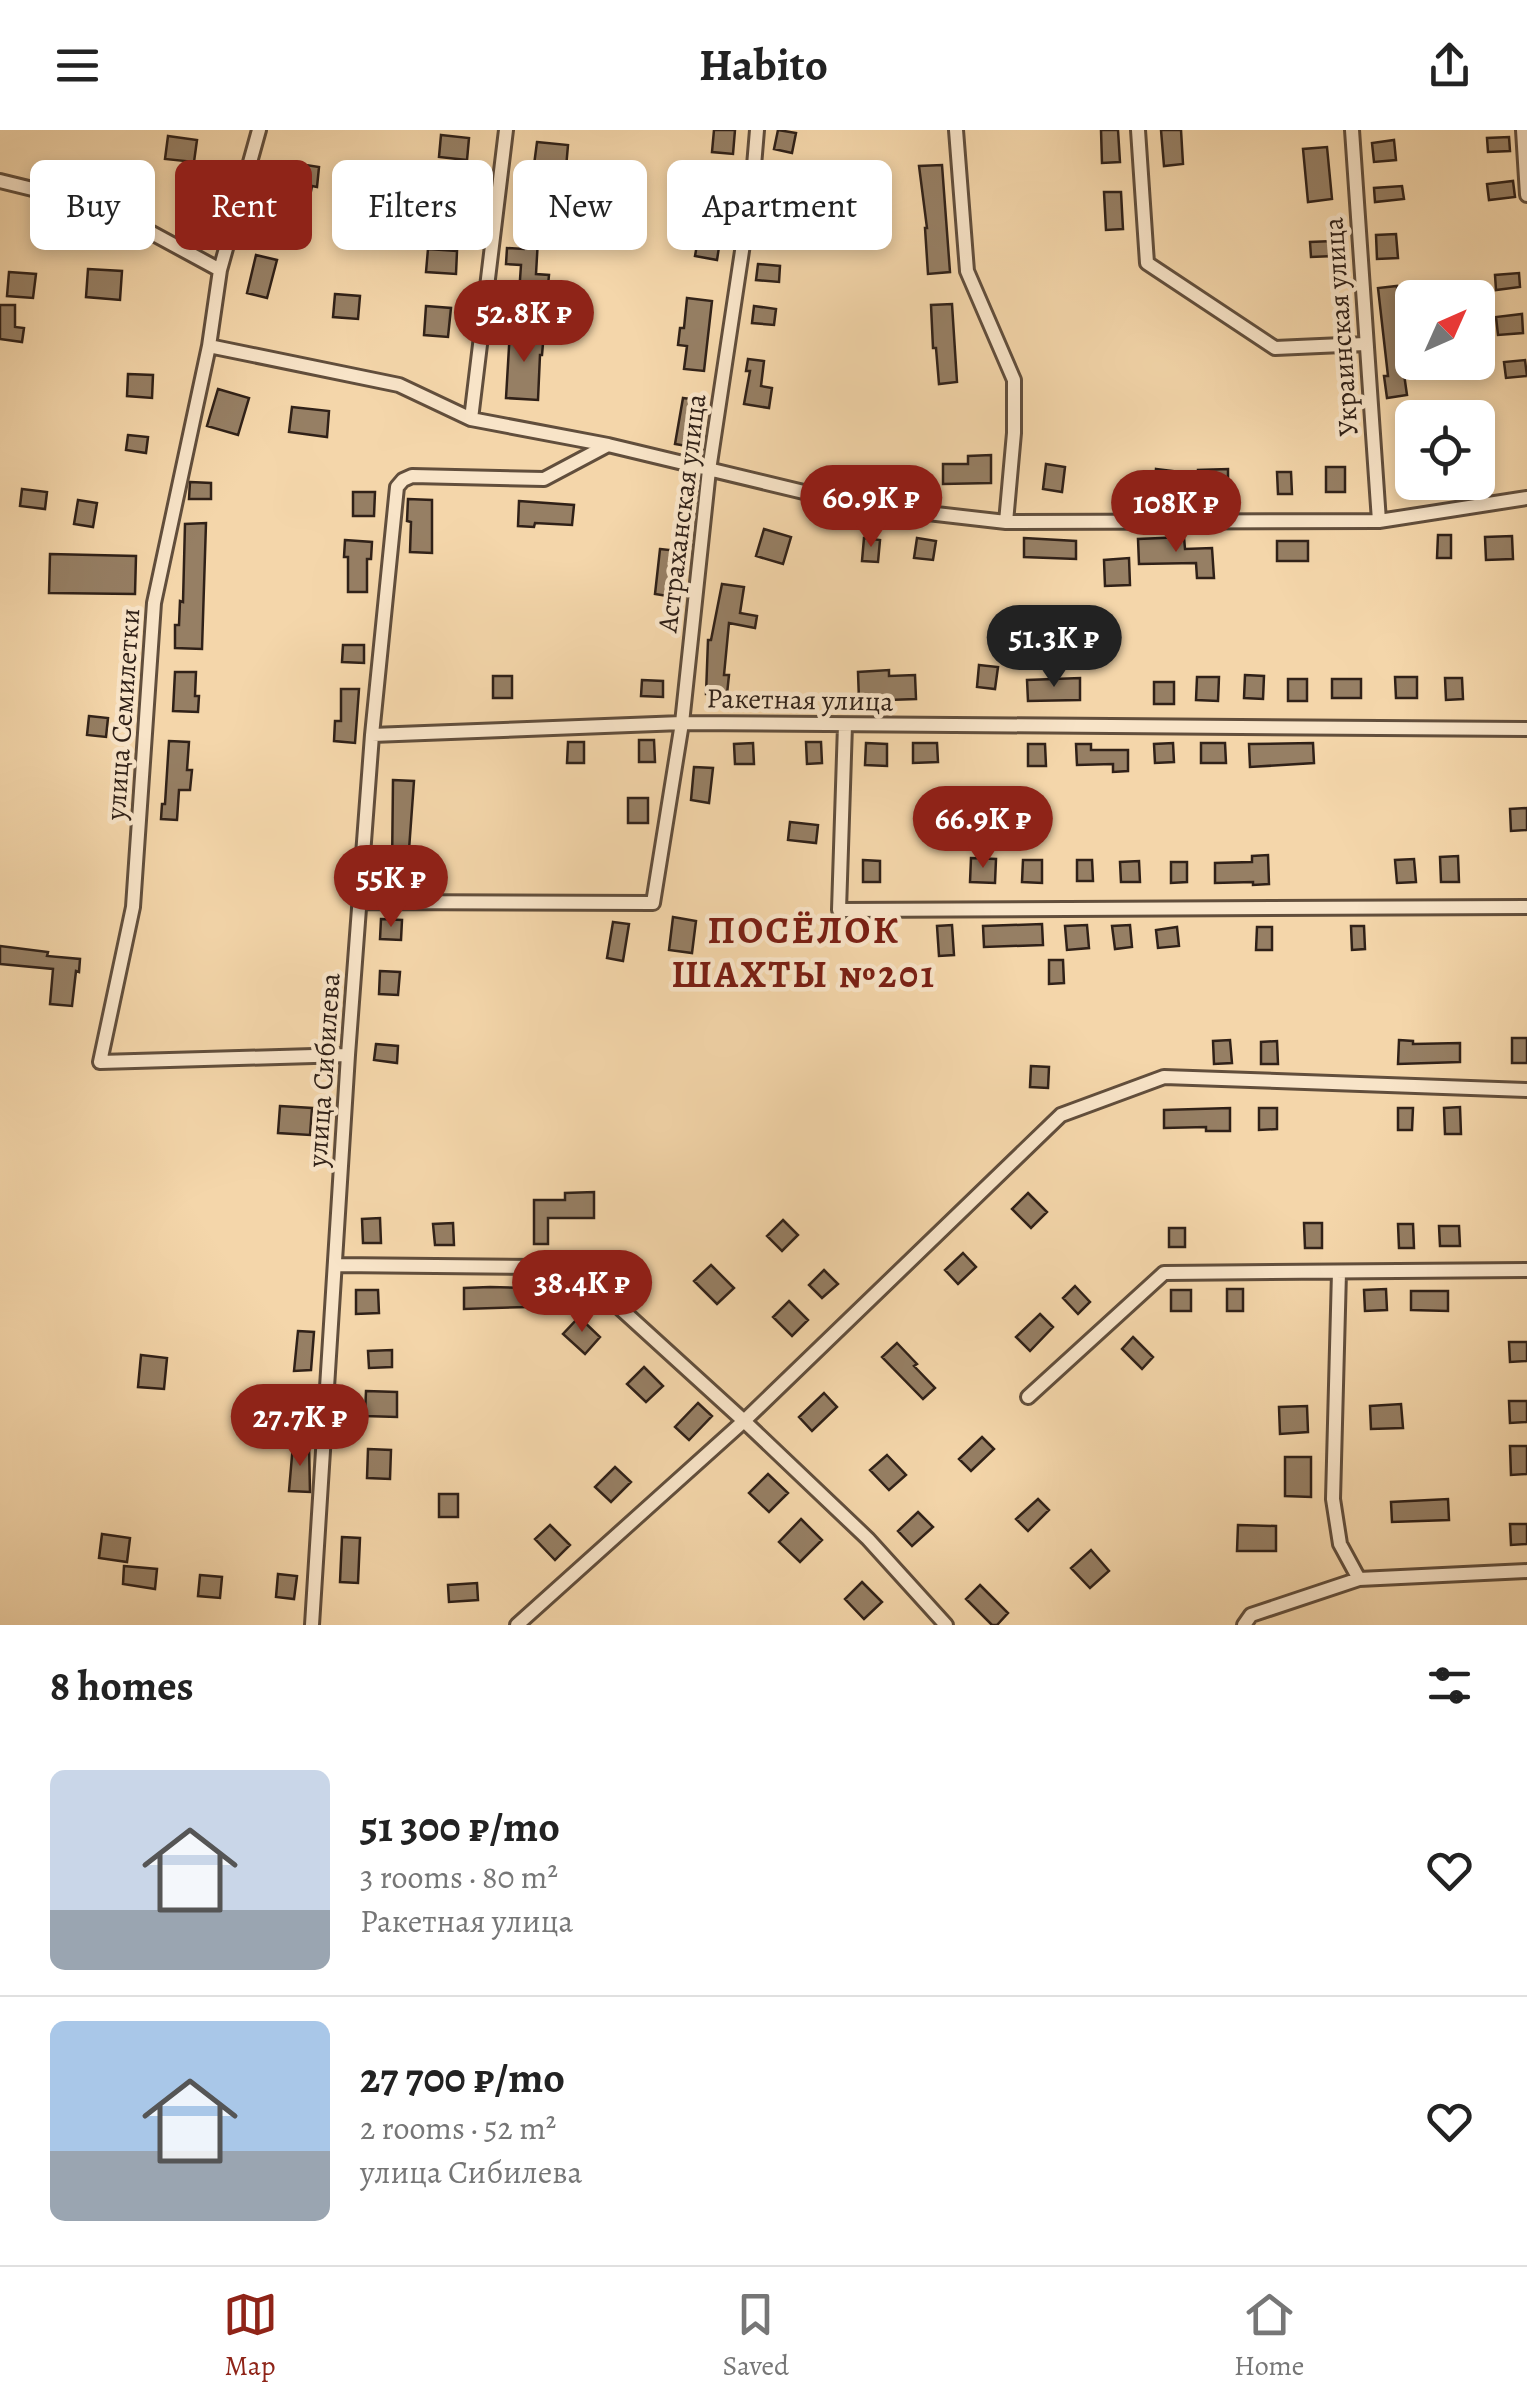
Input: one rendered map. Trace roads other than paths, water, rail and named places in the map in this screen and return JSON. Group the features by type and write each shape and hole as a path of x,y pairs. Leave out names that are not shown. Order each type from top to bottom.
{"street":[{"name":"улица Семилетки","path":"259,130 220,270 209,346 154,603 133,907 100,1062 348,1054"},
{"path":"472,419 506,130"},
{"name":"Астраханская улица","path":"360,902 653,903 682,723 709,470 754,178 757,130"},
{"path":"956,130 967,271 1014,380 1006,522"},
{"path":"1138,130 1147,263 1275,348 1365,344"},
{"name":"Украинская улица","path":"1352,130 1379,521"},
{"path":"1523,130 1527,195"},
{"path":"0,181 102,206 220,270"},
{"path":"209,346 399,384 472,419 608,444 858,506 1006,522 1379,521 1527,498"},
{"name":"улица Сибилева","path":"312,1625 348,1054 372,735 397,487 412,476 544,479 608,444"},
{"name":"Ракетная улица","path":"372,735 682,723 1527,729"},
{"path":"846,725 839,910 1527,906"},
{"path":"517,1625 744,1421 1060,1114 1164,1077 1527,1090"},
{"path":"336,1265 540,1266 585,1280 622,1309 868,1539 946,1625"},
{"path":"1028,1397 1164,1273 1527,1270"},
{"path":"1339,1272 1332,1499 1340,1544 1359,1579"},
{"path":"1244,1625 1251,1615 1359,1579 1527,1571"}],"district":[{"name":"ПОСЁЛОК ШАХТЫ №201","path":"804,952"}]}
